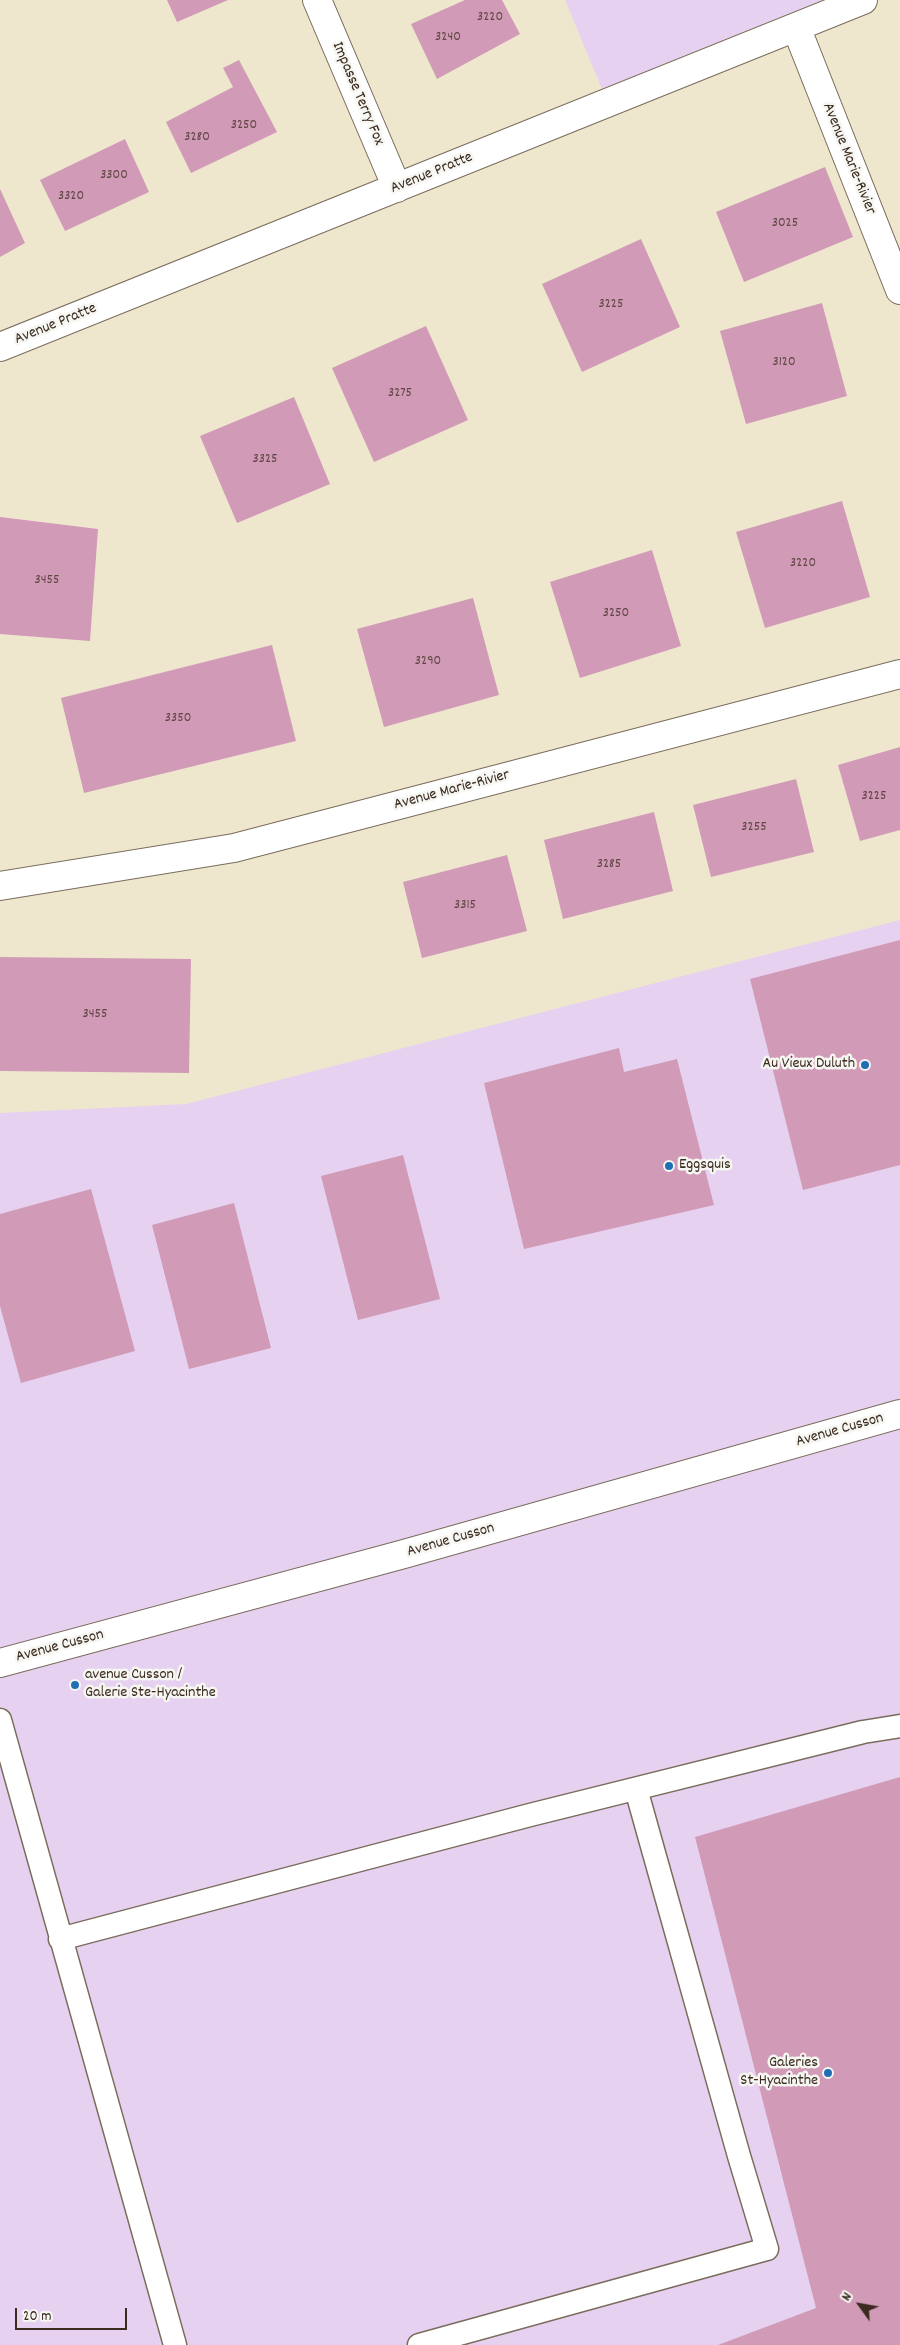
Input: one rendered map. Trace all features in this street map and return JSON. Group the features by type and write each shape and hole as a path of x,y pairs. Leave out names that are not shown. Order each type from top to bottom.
{"street":[{"name":"Impasse Terry Fox","path":"317,0 397,188"},
{"name":"Avenue Pratte","path":"0,347 863,0"},
{"name":"Avenue Marie-Rivier","path":"796,27 900,290"},
{"name":"Avenue Marie-Rivier","path":"0,886 234,848 900,674"},
{"name":"Avenue Cusson","path":"0,1663 414,1551 900,1414"}],"lane":[{"path":"0,1720 175,2345"},
{"path":"60,1939 636,1789 863,1732 900,1726"},
{"path":"419,2345 496,2335 767,2249 636,1789"}],"shaded area":[{"path":"565,0 824,0 602,89"},
{"name":"Galeries St-Hyacinthe","path":"900,920 900,2345 0,2345 0,1113 186,1104"}],"building":[{"path":"167,0 228,0 177,22"},
{"path":"465,0 502,0 520,34 437,79 411,24"},
{"path":"239,60 277,132 191,173 166,122 233,87 223,68"},
{"path":"125,139 149,192 65,231 40,180"},
{"path":"825,167 853,237 744,282 716,212"},
{"path":"0,189 25,243 0,257"},
{"path":"641,239 680,327 582,372 542,284"},
{"path":"822,303 847,396 746,424 720,331"},
{"path":"426,326 468,420 374,462 332,368"},
{"path":"294,397 330,484 237,523 200,436"},
{"path":"842,501 870,597 765,628 736,532"},
{"path":"0,517 98,529 90,641 0,634"},
{"path":"652,550 681,646 580,678 550,582"},
{"path":"473,598 499,695 384,727 357,629"},
{"path":"272,645 296,741 84,793 61,698"},
{"path":"900,747 900,830 860,841 838,765"},
{"path":"796,779 814,852 711,877 693,805"},
{"path":"654,812 673,891 563,919 544,840"},
{"path":"507,855 527,931 422,958 403,882"},
{"path":"900,940 900,1165 803,1190 750,979"},
{"path":"0,957 191,959 189,1073 0,1071"},
{"path":"619,1048 624,1072 677,1059 714,1205 524,1249 484,1083"},
{"path":"403,1155 440,1299 358,1320 321,1176"},
{"path":"91,1189 135,1351 21,1383 0,1306 0,1214"},
{"path":"234,1203 271,1348 189,1369 152,1225"},
{"name":"Galeries St-Hyacinthe","path":"900,1777 900,2345 718,2345 816,2308 695,1837"}],"place":[{"name":"Au Vieux Duluth","path":"865,1065"},
{"name":"Eggsquis","path":"669,1166"},
{"name":"avenue Cusson / Galerie Ste-Hyacinthe","path":"75,1685"},
{"name":"Galeries St-Hyacinthe","path":"828,2073"}]}
